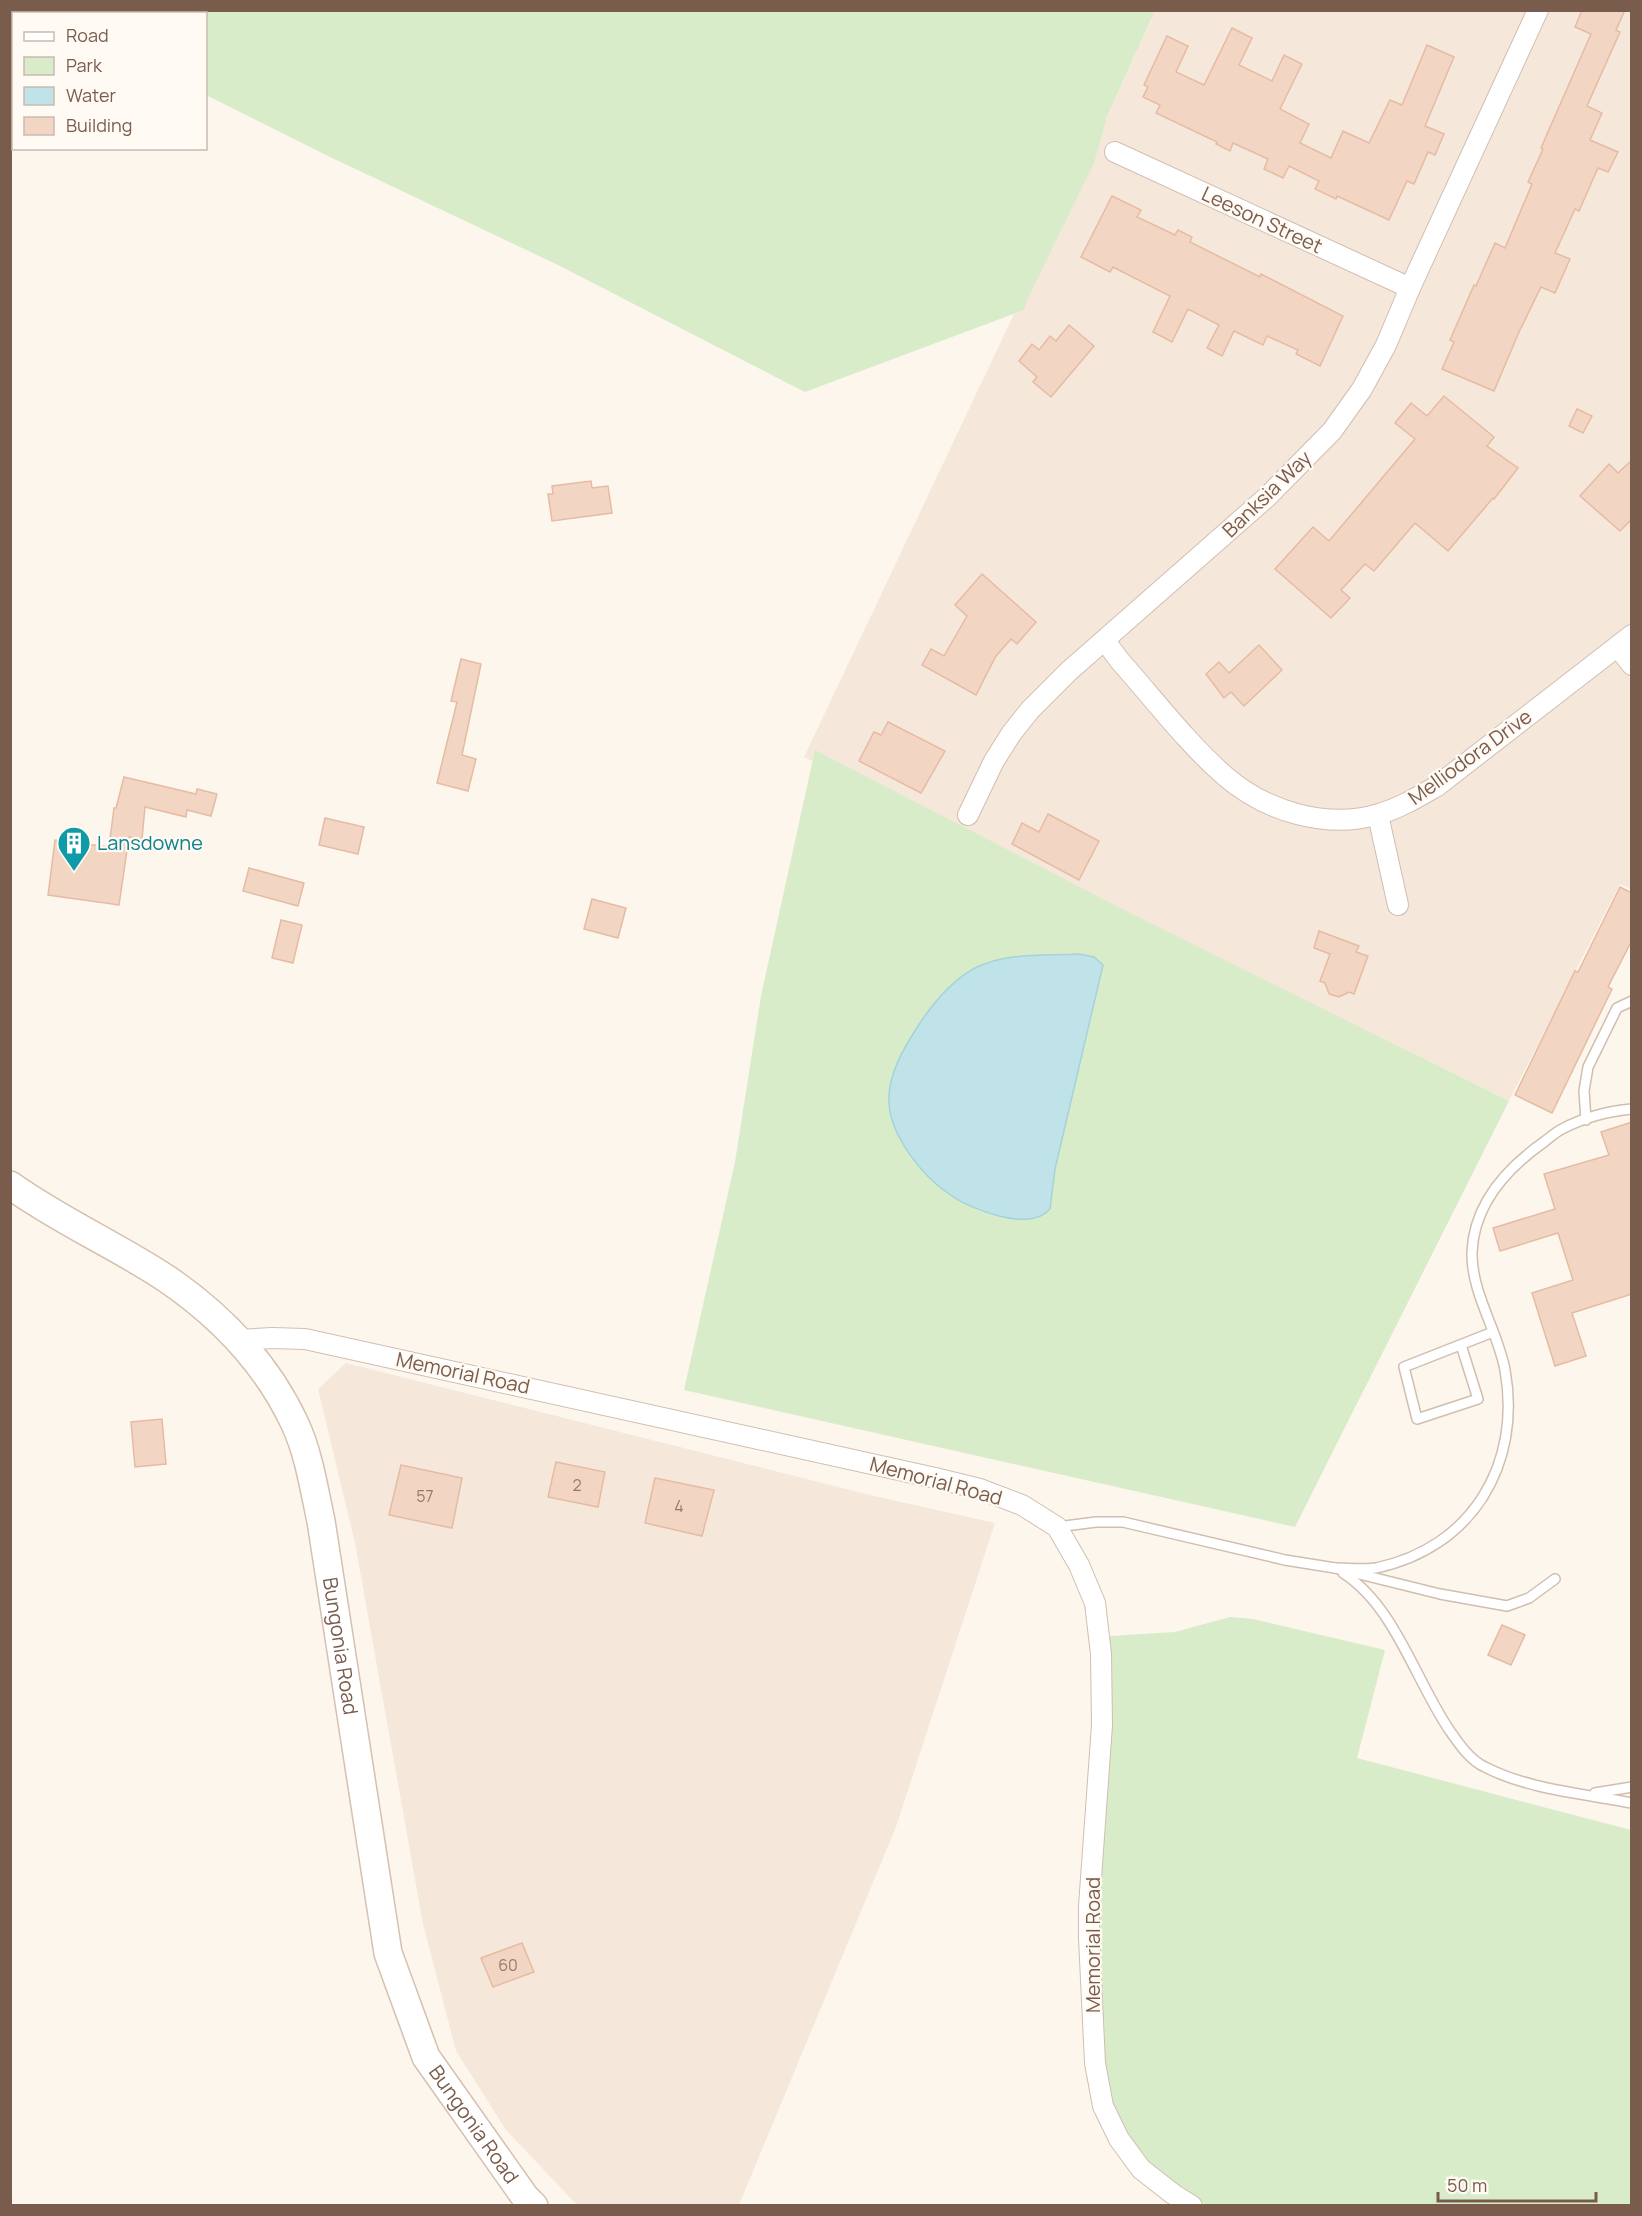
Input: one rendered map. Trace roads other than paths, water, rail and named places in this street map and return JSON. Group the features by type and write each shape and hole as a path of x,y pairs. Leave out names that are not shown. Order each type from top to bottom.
{"street":[{"name":"Banksia Way","path":"968,815 994,761 1030,710 1069,671 1267,497 1332,430 1362,389 1538,10"},
{"name":"Leeson Street","path":"1115,152 1410,288"},
{"name":"Melliodora Drive","path":"1105,641 1120,661 1225,776 1253,796 1283,810 1322,820 1378,815 1406,804 1437,786 1625,641"},
{"path":"1625,641 1632,665"},
{"path":"1378,815 1398,905"},
{"name":"Bungonia Road","path":"10,1185 44,1208 166,1279 205,1307 239,1340 274,1385 296,1426 310,1472 321,1521 388,1953 426,2056 525,2197 534,2205"},
{"name":"Memorial Road","path":"239,1340 305,1339 935,1478 980,1489 1022,1505 1057,1527 1079,1565 1095,1603 1101,1654 1102,1725 1089,1906 1089,1938 1095,2063 1103,2106 1119,2139 1141,2169 1173,2194 1192,2205"}],"lane":[{"path":"1586,1120 1584,1091 1588,1067 1617,1008 1632,1001"},
{"path":"1335,1568 1375,1568 1406,1559 1437,1544 1482,1500 1492,1484 1500,1460 1507,1429 1509,1399 1504,1367 1475,1279 1472,1252 1476,1230 1499,1181 1520,1159 1562,1129 1611,1111 1630,1109 1632,1098"},
{"path":"1461,1345 1478,1399 1417,1419 1404,1367 1493,1332"},
{"path":"1057,1527 1096,1522 1124,1522 1285,1560 1335,1568 1440,1594 1507,1606 1529,1598 1555,1579"},
{"path":"1335,1568 1353,1580 1378,1607 1398,1638 1444,1722 1461,1746 1475,1760 1508,1777 1632,1803"},
{"path":"1587,1794 1632,1787"}],"water":[{"path":"1079,954 1094,957 1103,965 1055,1169 1050,1209 1039,1217 1019,1219 999,1216 973,1207 949,1194 928,1177 901,1140 890,1114 889,1091 894,1071 907,1043 936,1001 966,973 1000,959"}],"place":[{"name":"Lansdowne","path":"74,872"}]}
